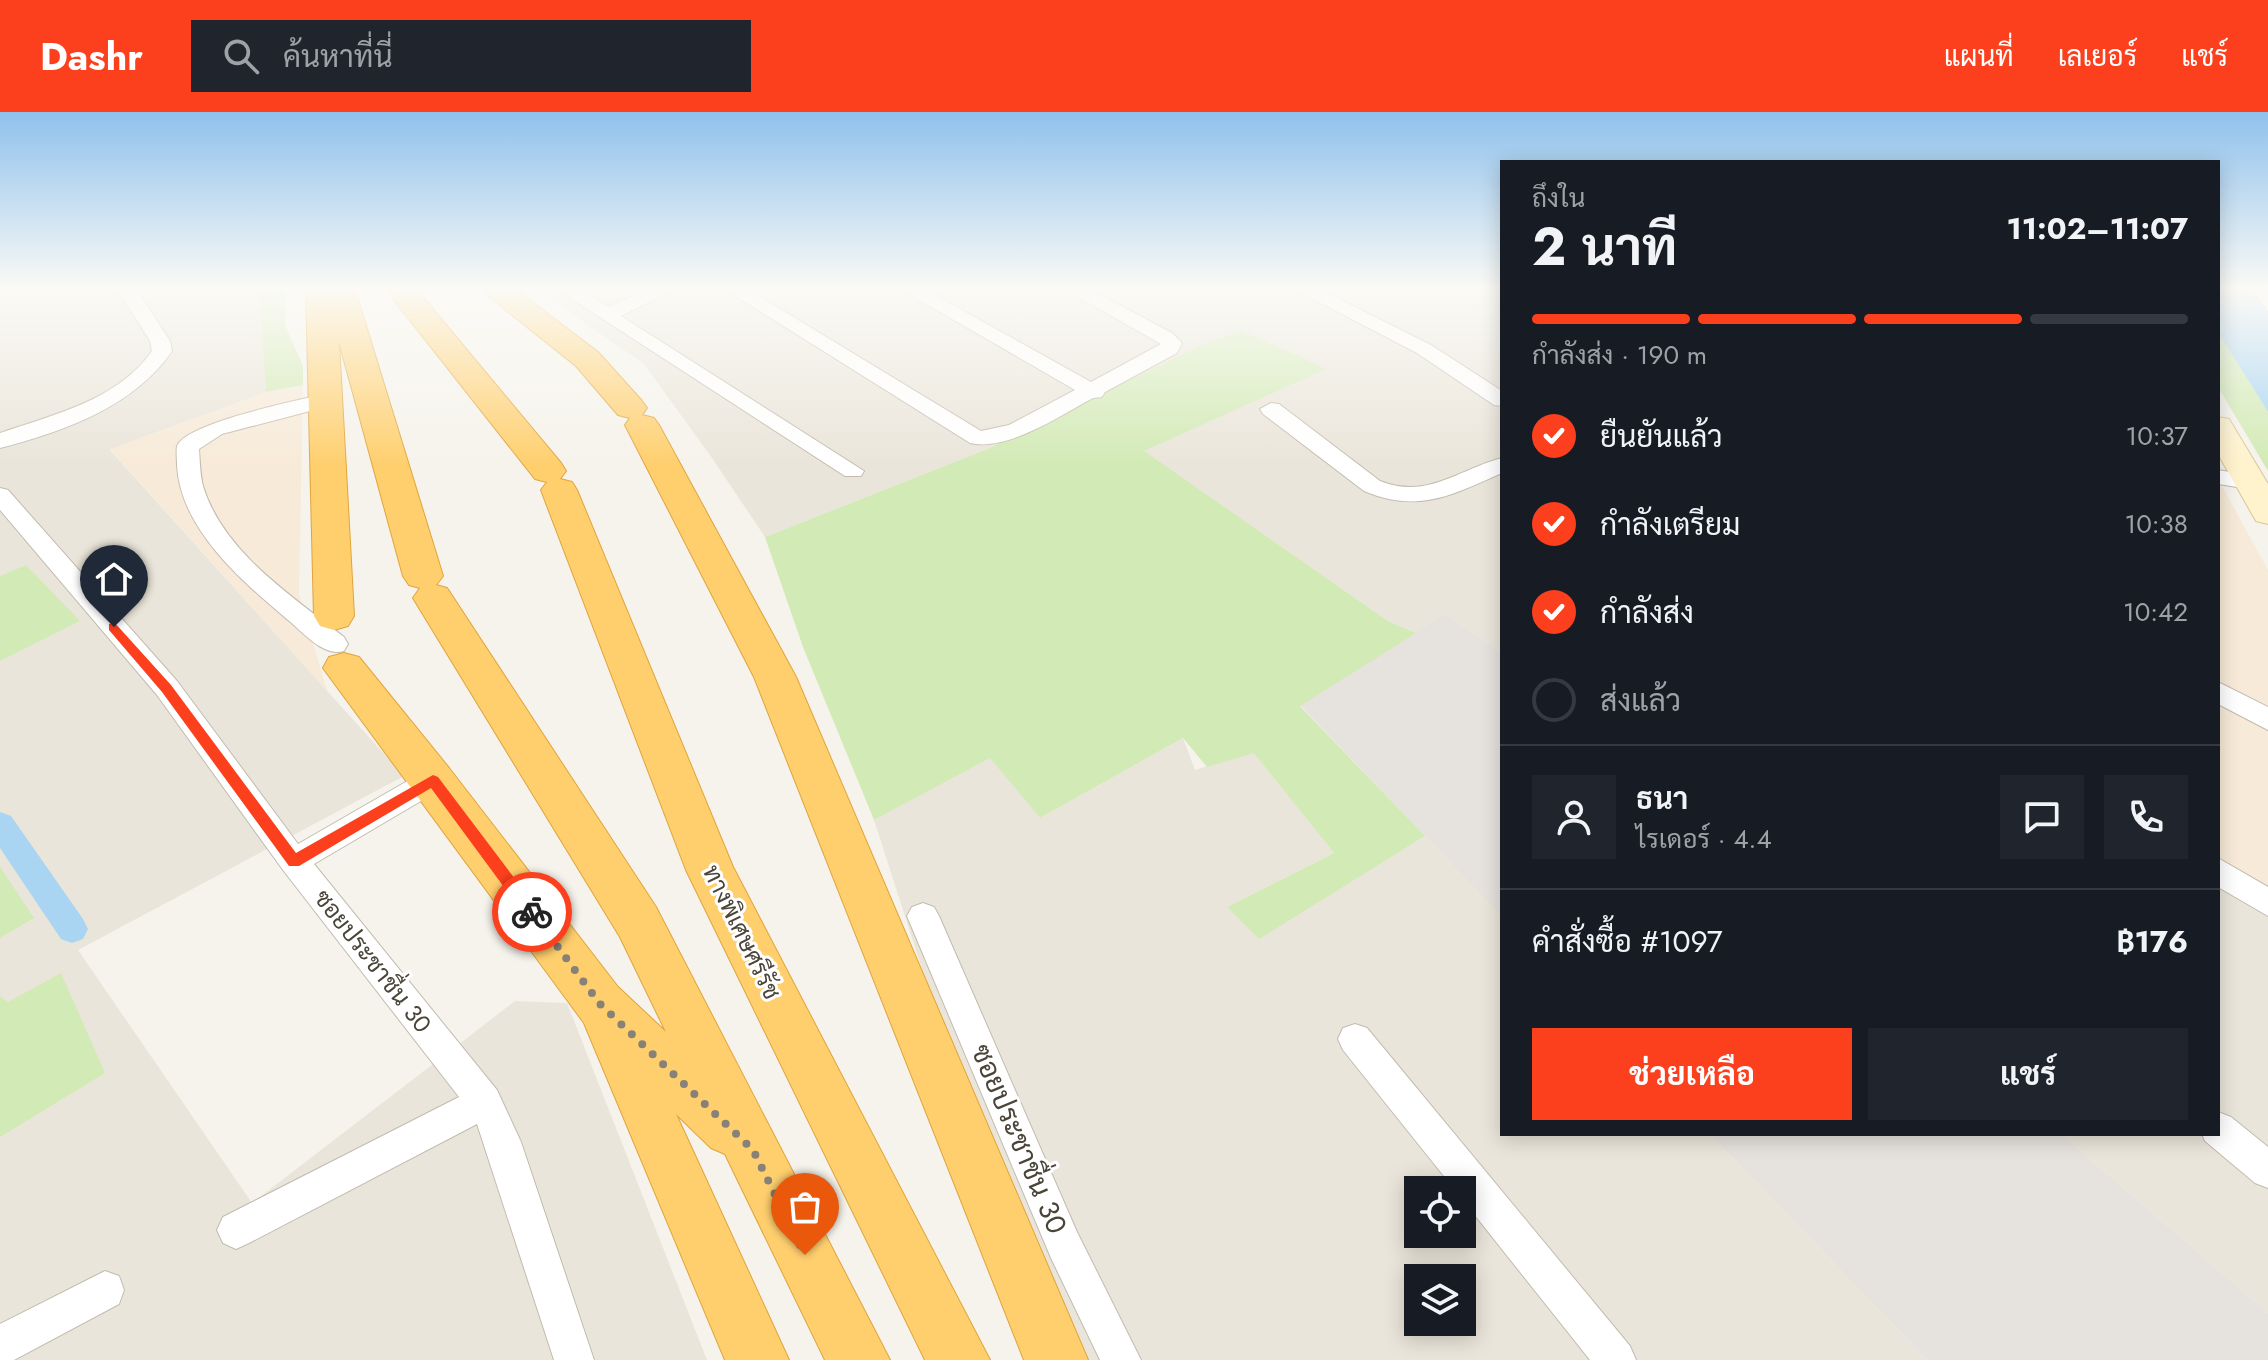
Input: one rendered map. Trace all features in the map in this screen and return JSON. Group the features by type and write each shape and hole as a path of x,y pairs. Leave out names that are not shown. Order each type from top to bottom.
{"highway":[{"path":"323,348 338,643 433,780 600,1004 753,1150"},
{"path":"357,348 428,587 638,922 858,1360"},
{"name":"ทางพิเศษศรีรัช","path":"448,348 554,480 710,870 958,1360"},
{"path":"573,348 587,359 636,417 775,677 1056,1360"},
{"path":"600,1004 757,1360"}],"main road":[{"path":"2220,430 2268,513"}],"street":[{"path":"0,441 104,401 146,373 161,348"},
{"path":"659,348 853,471"},
{"path":"831,348 978,438 1016,430 1094,392 1170,348"},
{"path":"1015,348 1094,392"},
{"path":"1422,348 1500,399"},
{"path":"325,400 214,429 193,441 188,447 188,459 193,489 215,532 272,593 338,643"},
{"path":"1271,409 1372,486 1390,496 1410,498 1429,495 1500,466"},
{"name":"ซอยประชาชื่น 30","path":"0,495 167,688 294,861 485,1102 503,1142 574,1360"},
{"path":"2220,693 2268,720"},
{"path":"294,861 433,780"},
{"path":"2220,872 2268,903"},
{"name":"ซอยประชาชื่น 30","path":"923,916 1064,1245 1121,1360"},
{"path":"1355,1039 1616,1360"},
{"path":"236,1230 485,1102"},
{"path":"2220,1131 2268,1170"},
{"path":"0,1346 105,1290"}],"shaded area":[{"path":"0,348 263,348 266,392 110,450 404,776 78,950 252,1203 515,1001 567,1003 707,1360 0,1360"},
{"path":"621,348 1195,348 985,450 765,537 644,364"},
{"path":"1202,348 1500,348 1500,652 1445,614 1416,633 1388,621 1143,451"},
{"path":"303,385 299,595 327,691 110,449 266,392"},
{"path":"2220,483 2268,570 2268,894 2220,862"},
{"path":"1445,614 1500,652 1500,915 1300,705"},
{"path":"1183,738 1195,770 1254,752 1334,853 1227,907 1259,938 1425,836 1500,915 1500,1136 1712,1136 1927,1360 1088,1360 941,1028 874,820 990,757 1040,818"},
{"path":"2220,862 2268,894 2268,1313 2063,1136 2220,1136"},
{"path":"1712,1136 2063,1136 2268,1313 2268,1360 1927,1360"}],"green space":[{"path":"263,348 295,348 303,366 303,385 266,392"},
{"path":"1195,348 1281,348 1326,369 1144,451 1388,621 1416,633 1300,706 1425,836 1259,939 1227,907 1334,853 1254,753 1207,767 1183,738 1040,818 990,758 874,820 803,647 765,537 985,450"},
{"path":"2220,348 2228,348 2268,412 2268,471 2220,390"},
{"path":"26,565 80,621 0,661 0,576"},
{"path":"0,867 34,918 0,938"},
{"path":"61,973 105,1073 0,1137 0,996 8,1002"}],"water":[{"path":"2228,348 2268,348 2268,412"}],"waterway":[{"path":"0,824 72,929"}],"way so far":[{"path":"532,912 600,1004 753,1150 805,1255"}],"route":[{"path":"114,627 167,688 294,861 433,780 532,912"}]}
